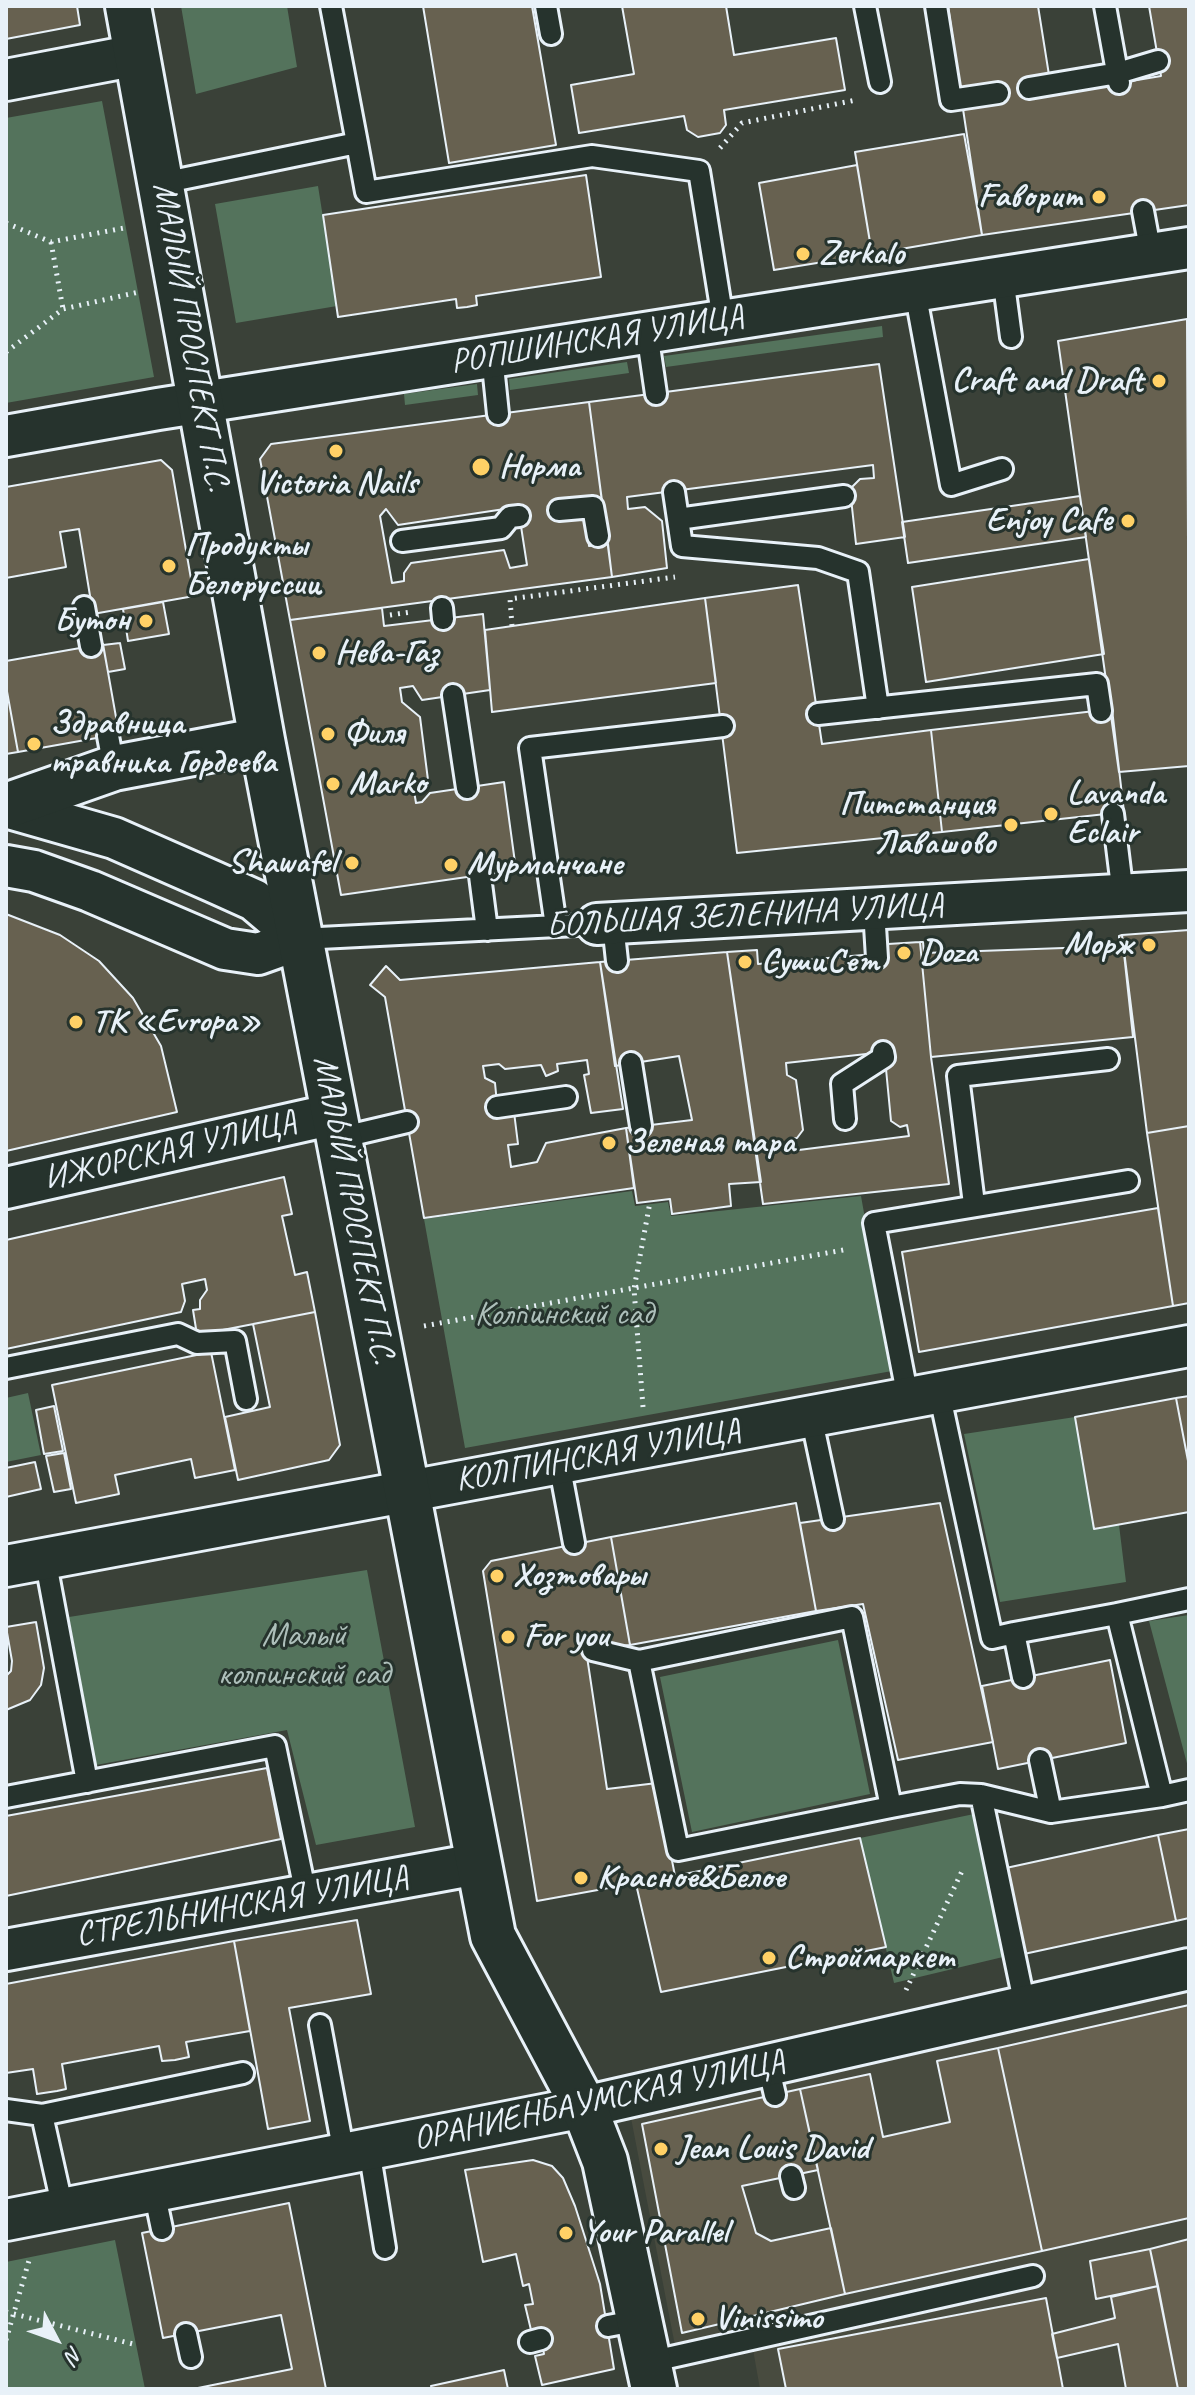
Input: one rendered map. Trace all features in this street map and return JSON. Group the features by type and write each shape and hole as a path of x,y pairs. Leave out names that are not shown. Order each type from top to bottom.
{"street":[{"name":"МАЛЫЙ ПРОСПЕКТ П.С.","path":"128,6 262,740 477,1864 493,1936 584,2107 605,2161 624,2323 652,2376"},
{"path":"6,80 137,55"},
{"name":"РОПШИНСКАЯ УЛИЦА","path":"6,436 492,356 1170,251"},
{"path":"6,806 111,752 262,740"},
{"path":"6,806 114,838 254,900 300,939"},
{"path":"6,866 34,871 90,891 225,949 258,954 300,939"},
{"name":"БОЛЬШАЯ ЗЕЛЕНИНА УЛИЦА","path":"609,936 874,910 1189,891"},
{"name":"ИЖОРСКАЯ УЛИЦА","path":"6,1188 336,1126"},
{"name":"КОЛПИНСКАЯ УЛИЦА","path":"6,1566 1189,1346"},
{"name":"СТРЕЛЬНИНСКАЯ УЛИЦА","path":"6,1950 477,1864"},
{"name":"ОРАНИЕНБАУМСКАЯ УЛИЦА","path":"20,2232 63,2209 158,2210 356,2152 584,2107 771,2080 1025,2006 1189,1969"}],"lane":[{"path":"331,6 366,192 592,156 699,171 723,320"},
{"path":"546,6 551,34"},
{"path":"865,6 880,82"},
{"path":"936,6 951,100 998,93"},
{"path":"1105,6 1118,78"},
{"path":"1029,88 1118,78 1158,61"},
{"path":"162,183 357,143"},
{"path":"1143,211 1170,251"},
{"path":"1003,277 1011,337"},
{"path":"915,291 951,485 1002,469"},
{"path":"647,332 656,394"},
{"path":"492,356 498,414"},
{"path":"674,492 682,546 818,558 858,572 878,708"},
{"path":"678,519 844,496"},
{"path":"559,510 593,507 598,536"},
{"path":"402,541 501,528 513,514"},
{"path":"84,607 91,646"},
{"path":"818,714 1097,684 1101,711"},
{"path":"453,695 467,788"},
{"path":"556,926 530,748 723,726"},
{"path":"1113,814 1123,895"},
{"path":"480,876 487,930"},
{"path":"874,910 877,958"},
{"name":"БОЛЬШАЯ ЗЕЛЕНИНА УЛИЦА","path":"300,939 556,926 609,936"},
{"path":"845,1119 842,1084 884,1057 883,1052"},
{"path":"974,1204 958,1076 1108,1059"},
{"path":"631,1063 641,1126"},
{"path":"497,1107 566,1097"},
{"path":"336,1126 407,1122"},
{"path":"1128,1181 974,1204 874,1223 992,1638 1189,1599"},
{"path":"6,1368 178,1334 197,1343 235,1341 246,1399"},
{"path":"811,1416 833,1519"},
{"path":"559,1463 574,1543"},
{"path":"45,1558 87,1782"},
{"path":"593,1650 639,1661 851,1612 891,1807"},
{"path":"1117,1614 1162,1796"},
{"path":"1014,1633 1023,1677"},
{"path":"639,1661 678,1850 960,1794 981,1795 1051,1812 1189,1790"},
{"path":"6,1797 275,1746 306,1895"},
{"path":"1040,1760 1051,1812"},
{"path":"981,1795 1025,2006"},
{"path":"320,2025 385,2248"},
{"path":"6,2110 42,2115 243,2073"},
{"path":"42,2115 63,2209"},
{"path":"652,2376 1033,2276"},
{"path":"186,2334 191,2357"}],"path":[{"path":"699,171 742,123 873,97 880,82"},
{"path":"6,223 51,242 135,225"},
{"path":"51,242 63,309"},
{"path":"6,352 63,309 148,290"},
{"path":"512,626 510,599 676,577 682,546"},
{"path":"645,1447 634,1289 650,1202"},
{"path":"424,1326 878,1243"},
{"path":"901,2002 987,1822"},
{"path":"6,2340 14,2311 20,2232"},
{"path":"6,2312 14,2311 137,2345"}],"shaded area":[{"path":"1189,1990 1189,2389 760,2389 751,2338 677,2356 631,2118"}],"green space":[{"path":"181,6 287,6 297,67 196,94"},
{"path":"102,101 154,377 6,403 6,118"},
{"path":"318,186 337,306 236,323 215,204"},
{"path":"882,326 883,337 666,367 664,356"},
{"path":"627,362 629,373 510,390 509,379"},
{"path":"477,384 478,395 405,405 404,394"},
{"name":"Колпинский сад","path":"632,1191 635,1206 668,1202 671,1216 861,1196 892,1371 465,1448 424,1219"},
{"path":"28,1393 41,1455 6,1462 6,1398"},
{"path":"1075,1417 1094,1528 1119,1525 1126,1582 1000,1602 964,1434"},
{"name":"Малый колпинский сад","path":"367,1570 415,1827 316,1845 287,1730 96,1765 69,1617"},
{"path":"1189,1615 1189,1771 1149,1621"},
{"path":"838,1640 870,1794 692,1832 660,1677"},
{"path":"974,1814 1003,1957 894,1983 860,1838"},
{"path":"115,2240 145,2389 6,2389 6,2262"}],"building":[{"path":"6,6 77,6 80,25 6,39"},
{"path":"423,6 532,6 556,145 449,163"},
{"path":"622,6 726,6 734,55 836,38 845,90 724,110 726,125 720,133 698,137 687,130 684,116 579,133 571,85 634,74"},
{"path":"948,6 1038,6 1049,75 1027,78 1030,98 1161,76 1149,6 1189,6 1189,205 982,235 963,109 999,103 996,84 960,90"},
{"path":"964,134 982,235 872,254 855,152"},
{"path":"857,165 872,254 774,270 759,183"},
{"path":"586,175 601,277 476,296 477,305 467,307 457,308 456,299 338,317 323,215"},
{"path":"1187,319 1189,766 1119,772 1058,341"},
{"path":"879,364 905,537 856,544 850,489 860,479 874,478 873,465 627,497 628,509 645,507 662,521 667,568 612,577 589,402"},
{"path":"589,402 602,502 580,505 577,516 586,519 589,546 608,544 612,577 290,620 260,459 271,444","holes":["518,507 527,565 510,568 504,550 411,563 404,573 404,581 392,583 380,516 386,509 398,525"]},
{"path":"161,460 172,470 194,596 93,614 79,529 60,532 66,567 6,578 6,487"},
{"path":"1080,496 1086,537 908,563 902,522"},
{"path":"1089,559 1104,654 926,682 912,587"},
{"path":"798,585 822,744 931,730 942,832 737,853 705,598"},
{"path":"705,598 716,683 492,712 485,630"},
{"name":"Бутон","path":"163,602 169,634 128,641 123,609"},
{"path":"382,608 384,626 483,614 490,690 422,700 413,686 400,688 402,702 420,717 428,780 414,791 416,803 422,802 430,793 504,782 516,870 341,895 290,620"},
{"path":"120,643 125,669 108,672 103,645"},
{"path":"103,644 119,734 18,752 6,686 6,661"},
{"path":"6,686 18,752 6,754"},
{"path":"1112,709 1124,812 942,832 931,730"},
{"name":"ТК «Evropa»","path":"6,914 60,935 99,961 133,998 161,1046 177,1112 6,1151"},
{"path":"1189,930 1189,1126 1147,1133 1122,935"},
{"path":"1122,935 1133,1037 931,1057 920,942 923,942 924,953 1119,946 1119,936"},
{"path":"920,942 931,1057 949,1184 763,1204 727,952 757,950 758,964 863,955 863,959 888,957 888,944","holes":["893,1051 894,1061 886,1069 891,1121 900,1127 907,1125 909,1136 791,1151 789,1139 797,1138 803,1130 796,1080 787,1075 786,1063"]},
{"path":"727,952 761,1182 729,1184 731,1206 672,1214 670,1199 637,1203 626,1128 692,1120 679,1056 615,1066 600,962"},
{"path":"600,962 623,1109 591,1113 584,1075 589,1074 587,1060 557,1064 558,1071 546,1076 541,1065 505,1069 499,1064 483,1066 485,1078 495,1083 498,1114 514,1112 518,1144 508,1145 511,1167 537,1162 546,1143 626,1128 634,1188 424,1218 385,997 370,985 386,966 400,980"},
{"path":"1189,1126 1189,1303 1173,1306 1147,1133"},
{"path":"284,1177 292,1214 282,1216 295,1275 307,1272 315,1312 197,1335 193,1310 200,1309 200,1300 207,1290 205,1279 182,1284 185,1301 181,1312 6,1349 6,1240"},
{"path":"1158,1208 1173,1306 919,1352 902,1252"},
{"path":"315,1312 340,1445 329,1460 238,1480 225,1417 270,1407 253,1324"},
{"path":"211,1352 235,1470 195,1478 191,1459 115,1475 119,1494 76,1503 52,1385"},
{"path":"1189,1396 1189,1466 1176,1398"},
{"path":"1176,1398 1189,1466 1189,1512 1094,1529 1075,1417"},
{"path":"54,1406 63,1451 44,1454 36,1410"},
{"path":"64,1453 71,1489 54,1492 46,1456"},
{"path":"35,1462 41,1489 6,1497 6,1468"},
{"path":"796,1503 816,1611 630,1645 611,1537"},
{"path":"940,1503 993,1742 898,1760 863,1604 816,1611 800,1523"},
{"path":"611,1537 630,1645 586,1650 607,1789 657,1783 675,1876 537,1901 483,1571 491,1561"},
{"path":"36,1622 44,1668 41,1685 30,1700 6,1710 6,1676 11,1671 12,1661 6,1627"},
{"path":"1110,1660 1126,1743 998,1769 982,1686"},
{"path":"267,1768 281,1839 6,1896 6,1816"},
{"path":"1189,1829 1189,1918 1176,1921 1158,1835"},
{"path":"1158,1835 1176,1921 1024,1954 1006,1868"},
{"path":"860,1838 886,1947 661,1992 636,1884"},
{"path":"357,1920 371,1994 289,2008 310,2121 268,2129 234,1941"},
{"path":"234,1941 250,2031 186,2042 189,2057 175,2060 162,2061 159,2046 62,2064 66,2089 57,2091 37,2094 33,2069 6,2073 6,1984"},
{"path":"1189,2005 1189,2218 1042,2251 998,2048"},
{"path":"998,2048 1042,2251 845,2294 800,2089 870,2074 883,2137 950,2122 937,2061"},
{"path":"800,2089 818,2170 742,2186 756,2233 771,2241 831,2228 845,2294 682,2333 642,2124"},
{"path":"533,2160 552,2166 563,2178 575,2206 600,2284 614,2369 542,2385 535,2356 544,2354 539,2329 531,2330 525,2305 533,2304 529,2284 523,2286 516,2254 483,2262 465,2170"},
{"path":"289,2203 326,2389 193,2389 292,2369 281,2315 163,2338 142,2233"},
{"path":"1189,2239 1189,2389 1178,2389 1150,2249"},
{"path":"1150,2249 1158,2286 1096,2299 1090,2261"},
{"path":"1158,2286 1178,2389 1126,2389 1118,2344 1057,2358 1052,2334 1115,2318 1111,2297"},
{"path":"1046,2298 1063,2389 786,2389 778,2349"},
{"path":"504,2370 508,2389 432,2389 431,2386"}],"place":[{"name":"Fаворит","path":"1099,197"},
{"name":"Zerkalo","path":"803,254"},
{"name":"Craft and Draft","path":"1159,381"},
{"name":"Victoria Nails","path":"336,451"},
{"name":"Норма","path":"481,467"},
{"name":"Enjoy Cafe","path":"1128,521"},
{"name":"Продукты Белоруссии","path":"169,566"},
{"name":"Бутон","path":"146,621"},
{"name":"Нева-Газ","path":"319,653"},
{"name":"Филя","path":"328,734"},
{"name":"Здравница травника Гордеева","path":"34,744"},
{"name":"Marko","path":"333,784"},
{"name":"Lavanda Eclair","path":"1051,814"},
{"name":"Питстанция Лавашово","path":"1011,825"},
{"name":"Shawafel","path":"352,863"},
{"name":"Мурманчане","path":"451,865"},
{"name":"Морж","path":"1149,945"},
{"name":"Doza","path":"904,953"},
{"name":"СушиСет","path":"745,962"},
{"name":"ТК «Evropa»","path":"76,1022"},
{"name":"Зеленая тара","path":"609,1143"},
{"name":"Хозтовары","path":"497,1576"},
{"name":"For you","path":"508,1637"},
{"name":"Красное&Белое","path":"581,1878"},
{"name":"Строймаркет","path":"769,1958"},
{"name":"Jean Louis David","path":"661,2149"},
{"name":"Your Parallel","path":"566,2233"},
{"name":"Vinissimo","path":"698,2319"}]}
